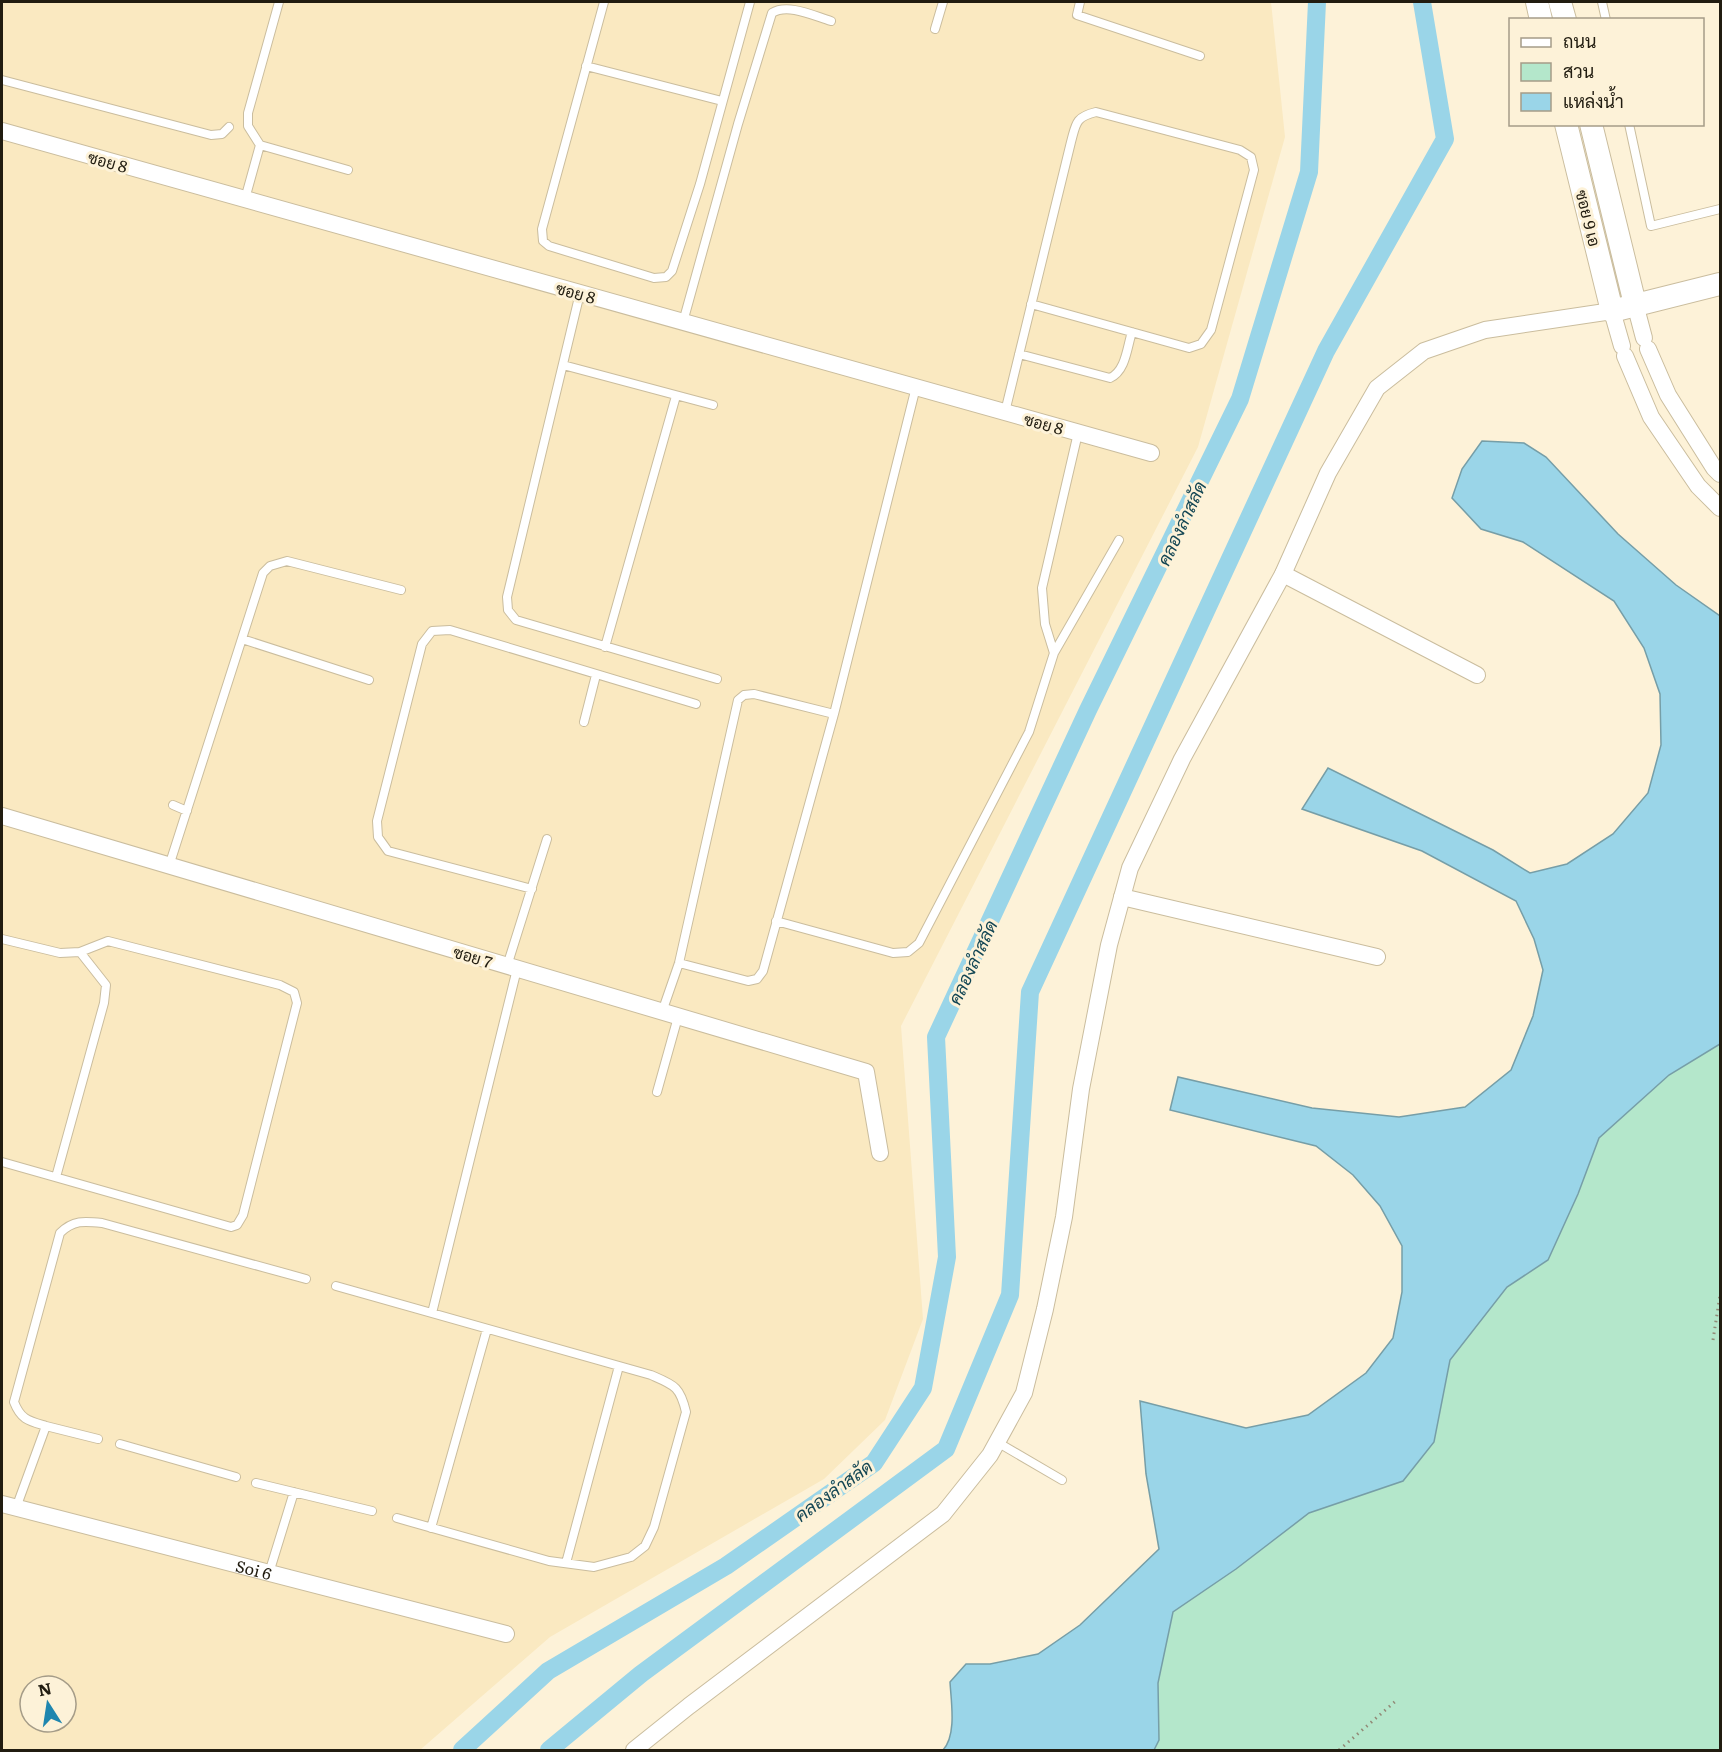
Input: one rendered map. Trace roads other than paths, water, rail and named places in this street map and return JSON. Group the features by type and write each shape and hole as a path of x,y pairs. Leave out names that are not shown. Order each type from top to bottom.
{"street":[{"path":"1537,2 1541,18"},
{"path":"1560,2 1564,18"},
{"name":"ซอย 9 เอ","path":"1566,126 1612,311"},
{"name":"ซอย 9 เอ","path":"1591,126 1635,304"},
{"name":"ซอย 8","path":"2,131 1150,453"},
{"path":"634,1750 943,1514 990,1455 1024,1393 1045,1309 1064,1217 1081,1089 1109,945 1130,868 1182,759 1283,574 1328,473 1377,388 1424,351 1485,330 1612,311 1720,284"},
{"path":"1635,304 1646,344 1668,395 1720,474"},
{"path":"1612,311 1623,351 1651,417 1698,486 1720,508"},
{"path":"1283,574 1478,675"},
{"name":"ซอย 7","path":"2,816 866,1072 880,1153"},
{"path":"1122,897 1377,957"},
{"name":"Soi 6","path":"9,1506 506,1634"}],"lane":[{"path":"279,2 248,113 248,126 260,146 348,170"},
{"path":"604,2 542,229 543,241 549,246 654,278 666,278 672,271 700,184 750,2"},
{"path":"935,30 943,2"},
{"path":"1080,2 1077,15 1200,56"},
{"path":"1602,2 1606,18"},
{"path":"683,322 769,20 778,10 787,9 831,21"},
{"path":"586,66 722,101"},
{"path":"2,80 211,135 222,134 229,126"},
{"path":"1005,412 1071,142 1077,122 1083,115 1096,112 1240,150 1251,157 1254,170 1211,330 1201,344 1189,348 1032,304"},
{"path":"1629,126 1651,226 1720,209"},
{"path":"245,199 260,146"},
{"path":"580,293 507,597 508,610 516,621 717,679"},
{"path":"1019,354 1110,378 1116,376 1121,368 1132,332"},
{"path":"562,365 713,405"},
{"path":"679,963 748,981 758,978 763,970 834,714 916,387"},
{"path":"605,647 676,396"},
{"path":"1054,653 1045,624 1042,588 1077,433"},
{"path":"776,921 893,953 908,952 919,943 1029,732 1054,653 1119,540"},
{"path":"169,866 263,573 270,566 287,561 401,590"},
{"path":"531,889 388,851 378,837 377,821 422,644 432,631 450,630 696,704"},
{"path":"242,639 369,680"},
{"path":"584,722 596,675"},
{"path":"657,1092 679,963 738,700 744,694 754,694 834,714"},
{"path":"173,805 187,811"},
{"path":"432,1313 531,889 547,839"},
{"path":"2,939 60,953 80,952 108,941 280,985 294,992 297,1003 243,1215 237,1225 231,1227 2,1162"},
{"path":"56,1177 104,1003 106,985 80,952"},
{"path":"98,1438 26,1420 18,1413 14,1402 60,1233 68,1225 81,1221 102,1223 306,1279"},
{"path":"336,1286 651,1375 676,1386 683,1397 686,1412 654,1527 645,1546 631,1557 594,1567 549,1561 397,1518"},
{"path":"431,1528 487,1329"},
{"path":"566,1563 619,1366"},
{"path":"9,1506 46,1426"},
{"path":"997,1442 1062,1480"},
{"path":"120,1444 236,1477"},
{"path":"256,1483 372,1511"},
{"path":"269,1573 294,1492"}],"water":[{"path":"1482,441 1524,443 1546,457 1618,534 1676,585 1720,616 1720,1044 1669,1075 1599,1138 1578,1194 1548,1260 1507,1287 1450,1360 1434,1442 1403,1481 1309,1513 1236,1569 1173,1612 1158,1683 1159,1740 1154,1750 943,1750 952,1727 950,1682 966,1664 990,1664 1038,1654 1080,1625 1159,1549 1146,1474 1140,1401 1246,1428 1308,1415 1366,1373 1393,1338 1402,1292 1402,1246 1380,1206 1353,1175 1316,1146 1170,1110 1178,1077 1312,1108 1399,1117 1465,1107 1511,1070 1533,1016 1543,970 1534,939 1516,901 1422,851 1302,809 1328,768 1493,850 1530,873 1567,864 1613,834 1648,793 1661,745 1660,694 1644,648 1614,601 1523,542 1481,529 1452,498 1462,469"}],"waterway":[{"name":"คลองลำสลัด","path":"462,1750 548,1671 726,1566 874,1463 923,1388 947,1257 936,1037 1088,710 1240,399 1309,172 1317,2"},
{"path":"549,1750 641,1674 946,1449 1010,1295 1030,992 1326,351 1445,139 1422,2"}]}
